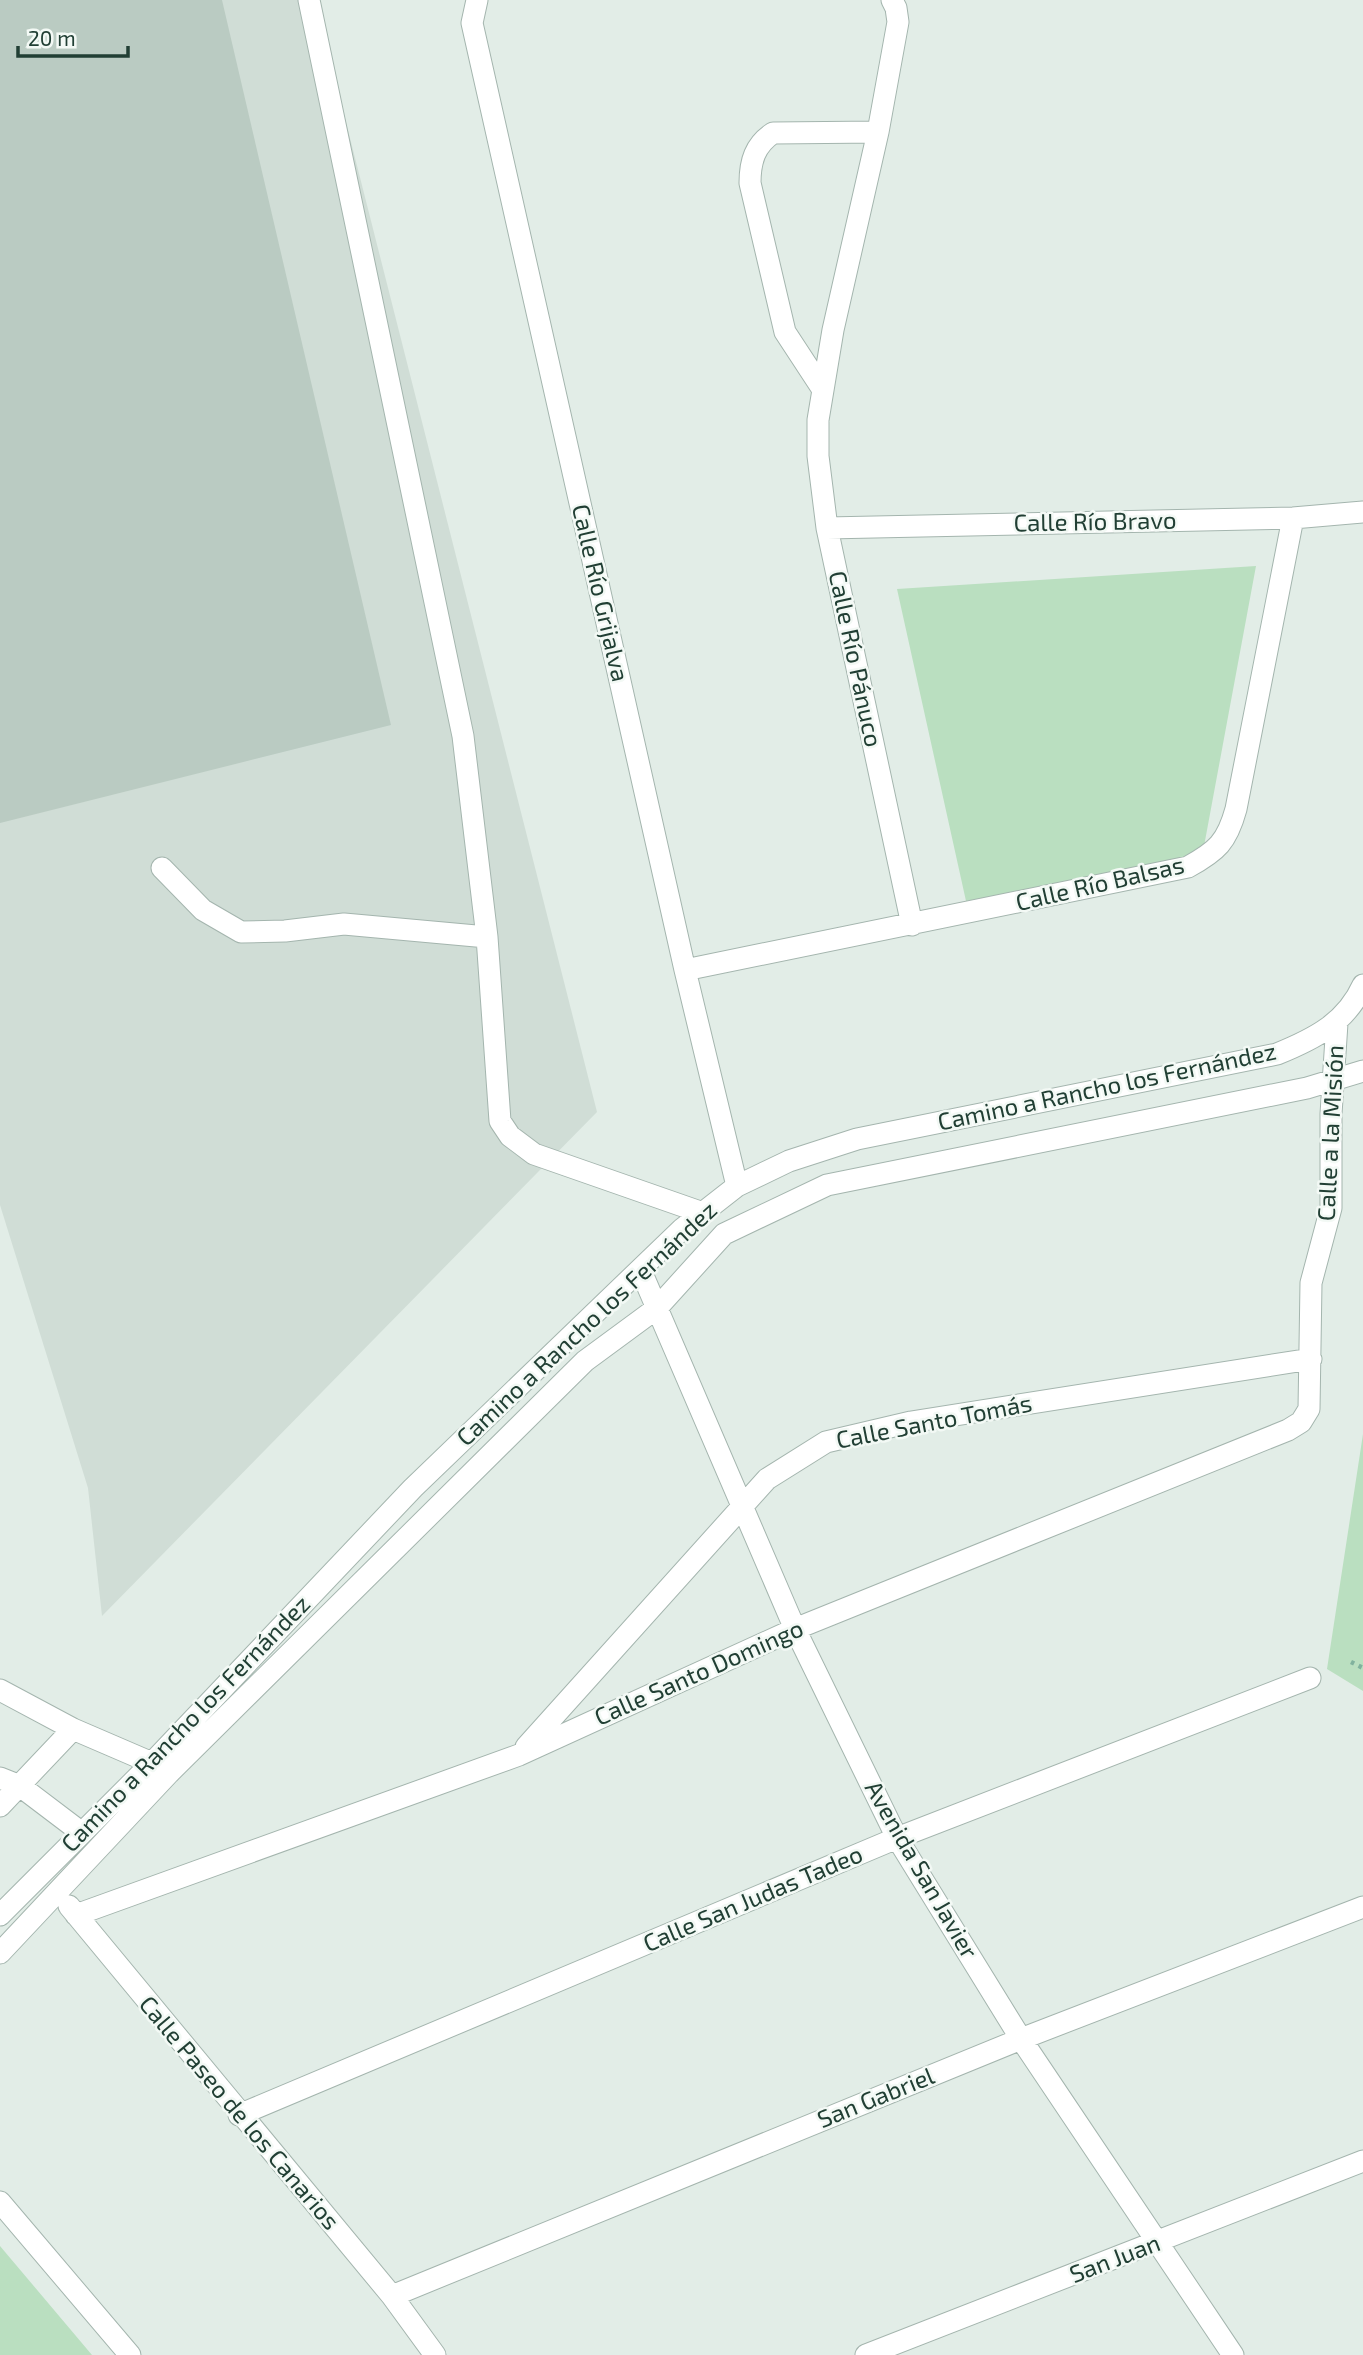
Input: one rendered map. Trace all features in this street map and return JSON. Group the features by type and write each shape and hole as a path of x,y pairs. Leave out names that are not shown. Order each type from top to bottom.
{"street":[{"path":"309,0 463,736 488,937 500,1121 510,1136 534,1154 703,1213"},
{"name":"Calle Río Grijalva","path":"477,0 472,23 685,970 737,1186"},
{"name":"Calle Río Pánuco","path":"891,0 897,8 898,22 878,132 833,330 818,419 818,456 827,528 912,925"},
{"path":"823,390 785,332 753,195 750,165 763,139 773,133 878,132"},
{"name":"Calle Río Bravo","path":"827,528 1293,518 1363,512"},
{"name":"Calle Río Balsas","path":"685,970 1188,867 1218,848 1229,833 1236,809 1293,518"},
{"path":"162,868 203,911 241,932 285,932 344,924 488,937"},
{"name":"Camino a Rancho los Fernández","path":"0,1915 152,1763 412,1489 682,1229 737,1186 789,1161 857,1139 1277,1054 1310,1041 1338,1023 1362,992"},
{"name":"Calle a la Misión","path":"1309,1409 1311,1283 1331,1209 1333,1081 1338,1023"},
{"path":"0,1954 169,1773 585,1361 657,1308 724,1234 827,1185 1333,1081 1363,1071"},
{"name":"Avenida San Javier","path":"641,1271 794,1629 897,1838 1021,2039 1233,2355"},
{"name":"Calle Santo Tomás","path":"519,1755 767,1479 827,1442 865,1431 1311,1359"},
{"name":"Calle Santo Domingo","path":"76,1915 519,1755 794,1629 1289,1430 1301,1422 1309,1409"},
{"name":"Calle San Judas Tadeo","path":"239,2115 897,1838 1310,1678"},
{"path":"0,1690 73,1729 152,1763"},
{"path":"0,1806 73,1729"},
{"path":"0,1778 20,1786 82,1833"},
{"name":"Calle Paseo de los Canarios","path":"41,1873 239,2115 392,2296 435,2355"},
{"name":"San Gabriel","path":"392,2296 1021,2039 1363,1907"},
{"name":"San Juan","path":"866,2355 1363,2161"},
{"path":"0,2202 130,2355"}],"path":[{"path":"1351,1661 1363,1668"}],"shaded area":[{"path":"0,0 315,0 597,1112 102,1616 88,1488 0,1205"}],"green space":[{"path":"1256,566 1202,857 966,901 897,589"},
{"path":"1363,1434 1363,1691 1327,1669"},
{"path":"0,2246 92,2355 0,2355"}],"building":[{"path":"0,0 222,0 391,725 0,823"}]}
